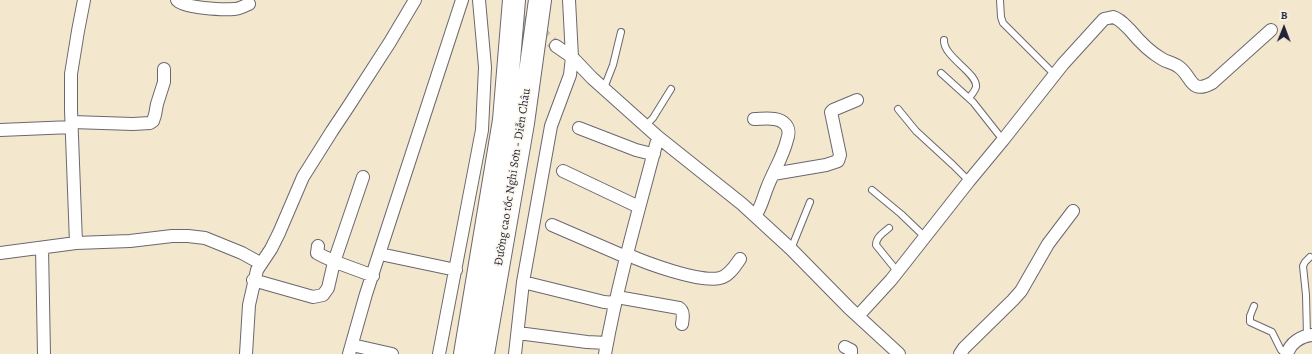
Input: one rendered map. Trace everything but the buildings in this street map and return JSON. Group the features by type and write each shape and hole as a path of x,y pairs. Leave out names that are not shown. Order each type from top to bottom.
{"highway":[{"name":"Đường cao tốc Nghi Sơn - Diễn Châu","path":"465,354 504,120 514,0"},
{"name":"Đường cao tốc Nghi Sơn - Diễn Châu","path":"483,354 522,123 540,0"}],"street":[{"path":"76,243 71,74 84,0"},
{"path":"177,0 189,6 220,9 233,9 249,4"},
{"path":"246,354 249,305 253,280 260,263 271,249 280,233 303,177 415,0"},
{"path":"392,354 350,349 366,294 462,0"},
{"path":"439,354 482,130 485,67 479,0"},
{"path":"515,354 524,282 551,126 570,75 572,57 569,0"},
{"path":"858,316 870,304 897,271 1073,53 1104,20 1110,17 1122,21 1140,42 1162,59 1180,68 1193,84 1199,88 1205,87 1212,83 1271,30"},
{"path":"556,46 572,57 658,137 706,174 755,216 899,354"},
{"path":"0,130 72,124 150,123 153,121 155,116 164,82 164,69"},
{"path":"773,174 826,165 838,161 840,158 840,149 831,112 857,100"},
{"path":"754,119 777,119 788,128 787,140 759,211 755,216"},
{"path":"579,128 636,150 654,154"},
{"path":"518,333 587,342 606,348 626,256 658,137"},
{"path":"563,171 639,207"},
{"path":"253,280 313,297 323,295 328,288 334,262 363,177"},
{"path":"960,354 1017,295 1048,244 1073,211"},
{"path":"552,225 626,256 691,276 712,279 720,278 732,270 740,259"},
{"path":"0,253 76,243 130,241 172,236 188,236 205,238 242,253 260,263"},
{"path":"318,246 317,253 334,262 372,276"},
{"path":"42,248 44,354"},
{"path":"380,254 456,270"},
{"path":"524,282 604,302 616,300 679,308 683,313 682,324"},
{"path":"1286,354 1291,346 1297,341 1310,335"}],"lane":[{"path":"1000,0 1001,17 1003,23 1055,75"},
{"path":"604,88 613,65 621,32"},
{"path":"944,40 945,48 974,78 976,83 975,88 969,98"},
{"path":"941,73 969,98 1004,140"},
{"path":"646,125 653,118 671,90"},
{"path":"898,109 916,131 969,181"},
{"path":"872,190 901,214 924,237"},
{"path":"791,250 810,202"},
{"path":"889,228 879,236 876,245 897,271"},
{"path":"1310,257 1304,262 1303,266 1310,335"},
{"path":"1254,306 1250,316 1250,322 1272,332 1281,350 1286,354"}],"tunnel":[{"path":"511,5 556,46"}]}
